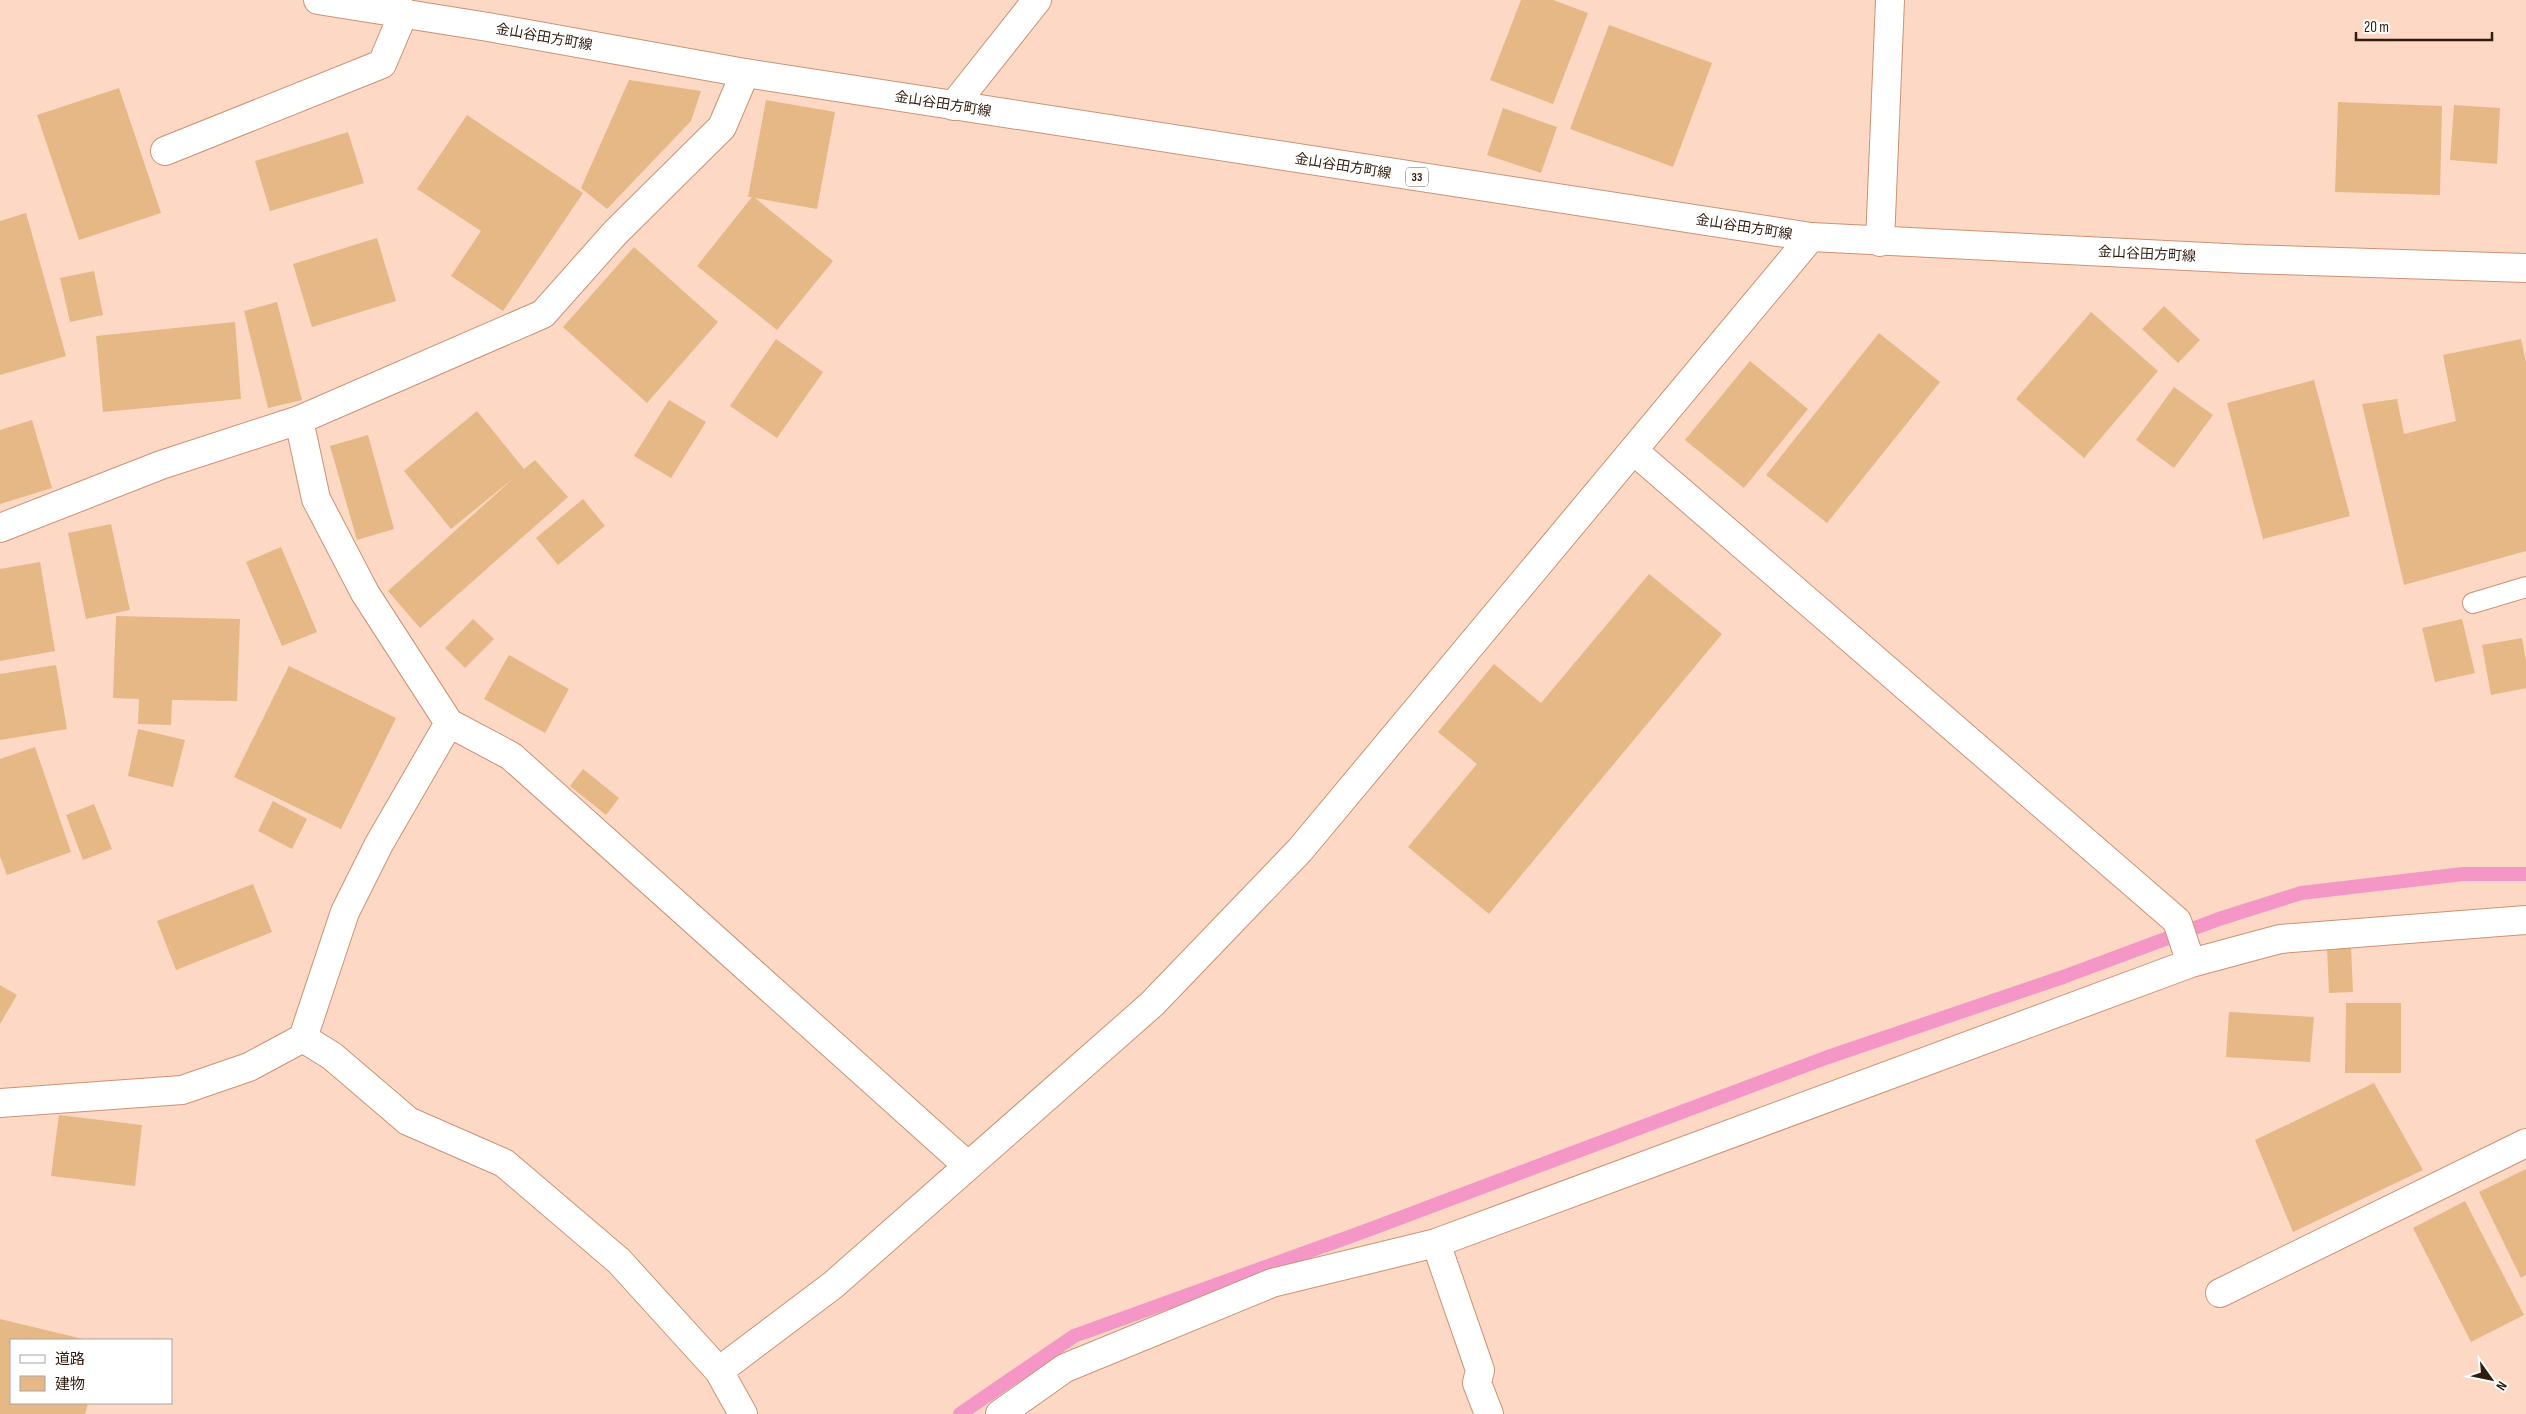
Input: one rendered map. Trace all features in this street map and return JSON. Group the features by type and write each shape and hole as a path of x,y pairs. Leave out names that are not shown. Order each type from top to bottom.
{"street":[{"name":"金山谷田方町線","path":"318,0 404,12 744,73 1811,237 1880,242 2526,268"},
{"path":"954,106 1037,0"},
{"path":"1880,242 1890,0"},
{"path":"164,151 382,64 404,12"},
{"path":"0,528 161,465 299,420 543,314 615,233 722,127 744,73"},
{"path":"719,1371 833,1285 1152,1004 1300,850 1811,237"},
{"path":"299,420 316,500 365,593 449,723 511,756 968,1166"},
{"path":"1634,451 2177,921 2191,964"},
{"path":"0,1103 182,1090 249,1067 303,1038 345,912 379,844 449,723"},
{"path":"1000,1414 1065,1368 1272,1283 1436,1243 2191,964 2280,939 2526,920"},
{"path":"303,1038 332,1056 408,1121 504,1162 619,1261 719,1371 743,1414"},
{"path":"2220,1293 2526,1143"},
{"path":"1436,1243 1480,1370 1477,1383 1489,1414"}],"lane":[{"path":"2473,603 2526,587"}],"building":[{"path":"1521,0 1553,0 1588,13 1553,104 1490,80"},
{"path":"1609,25 1712,63 1673,167 1570,129"},
{"path":"629,80 701,91 691,121 607,209 581,188"},
{"path":"119,88 161,213 79,240 37,115"},
{"path":"766,100 835,112 817,209 755,198 833,261 777,330 697,266 752,197 748,197"},
{"path":"2338,102 2442,106 2440,195 2335,192"},
{"path":"2454,105 2500,108 2497,164 2450,160"},
{"path":"1503,108 1557,127 1541,173 1487,155"},
{"path":"467,115 583,193 503,311 451,276 481,231 417,189"},
{"path":"348,132 364,183 270,211 255,161"},
{"path":"26,213 66,356 0,375 0,221"},
{"path":"377,238 396,301 312,327 293,264"},
{"path":"634,247 718,322 647,403 563,327"},
{"path":"94,271 103,315 70,322 60,278"},
{"path":"277,302 302,400 268,408 244,311"},
{"path":"2164,306 2200,340 2178,363 2142,329"},
{"path":"2091,312 2158,371 2084,458 2016,399"},
{"path":"235,322 241,399 103,412 96,336"},
{"path":"1879,333 1940,382 1827,523 1766,475"},
{"path":"776,339 823,372 777,438 730,406"},
{"path":"2521,339 2526,362 2526,551 2404,585 2362,404 2397,399 2404,434 2456,421 2443,355"},
{"path":"1750,361 1808,409 1744,488 1685,440"},
{"path":"2314,380 2350,516 2263,539 2227,403"},
{"path":"2174,387 2213,415 2174,468 2136,440"},
{"path":"669,400 706,422 671,478 634,456"},
{"path":"477,411 524,469 535,460 568,497 420,628 388,591 515,477 451,529 404,471"},
{"path":"32,420 52,488 0,504 0,430"},
{"path":"368,435 394,529 357,540 330,446"},
{"path":"583,499 605,526 558,565 536,538"},
{"path":"111,524 130,610 86,619 68,533"},
{"path":"281,547 317,632 282,646 246,562"},
{"path":"40,562 55,651 0,661 0,569"},
{"path":"1649,574 1722,634 1489,914 1408,847 1477,764 1438,732 1494,664 1541,703"},
{"path":"116,616 240,619 237,701 172,700 171,725 138,724 139,699 113,698"},
{"path":"473,619 494,639 465,668 445,648"},
{"path":"2462,619 2475,673 2435,682 2422,628"},
{"path":"2522,638 2526,661 2526,688 2491,695 2482,645"},
{"path":"509,655 569,689 545,733 484,699"},
{"path":"56,665 67,729 0,740 0,674"},
{"path":"289,666 396,718 341,829 234,777"},
{"path":"138,729 185,740 173,787 128,776"},
{"path":"35,747 71,852 7,875 0,856 0,759"},
{"path":"583,769 619,798 606,815 570,786"},
{"path":"273,801 307,819 292,849 258,831"},
{"path":"94,804 112,849 83,860 66,815"},
{"path":"253,884 272,932 176,970 157,921"},
{"path":"2351,946 2353,992 2329,993 2327,948"},
{"path":"0,985 17,995 0,1024"},
{"path":"2346,1003 2401,1003 2401,1073 2345,1073"},
{"path":"2229,1012 2314,1017 2310,1062 2226,1057"},
{"path":"2374,1083 2423,1170 2293,1232 2255,1140"},
{"path":"59,1115 142,1125 135,1186 51,1176"},
{"path":"2526,1169 2526,1275 2521,1278 2479,1192"},
{"path":"2465,1201 2524,1315 2471,1342 2413,1228"},
{"path":"0,1319 83,1339 10,1339 10,1404 88,1404 85,1414 0,1414"}],"waterway":[{"path":"960,1414 1074,1336 1368,1230 1828,1057 2063,977 2219,919 2301,893 2463,874 2526,874"}]}
